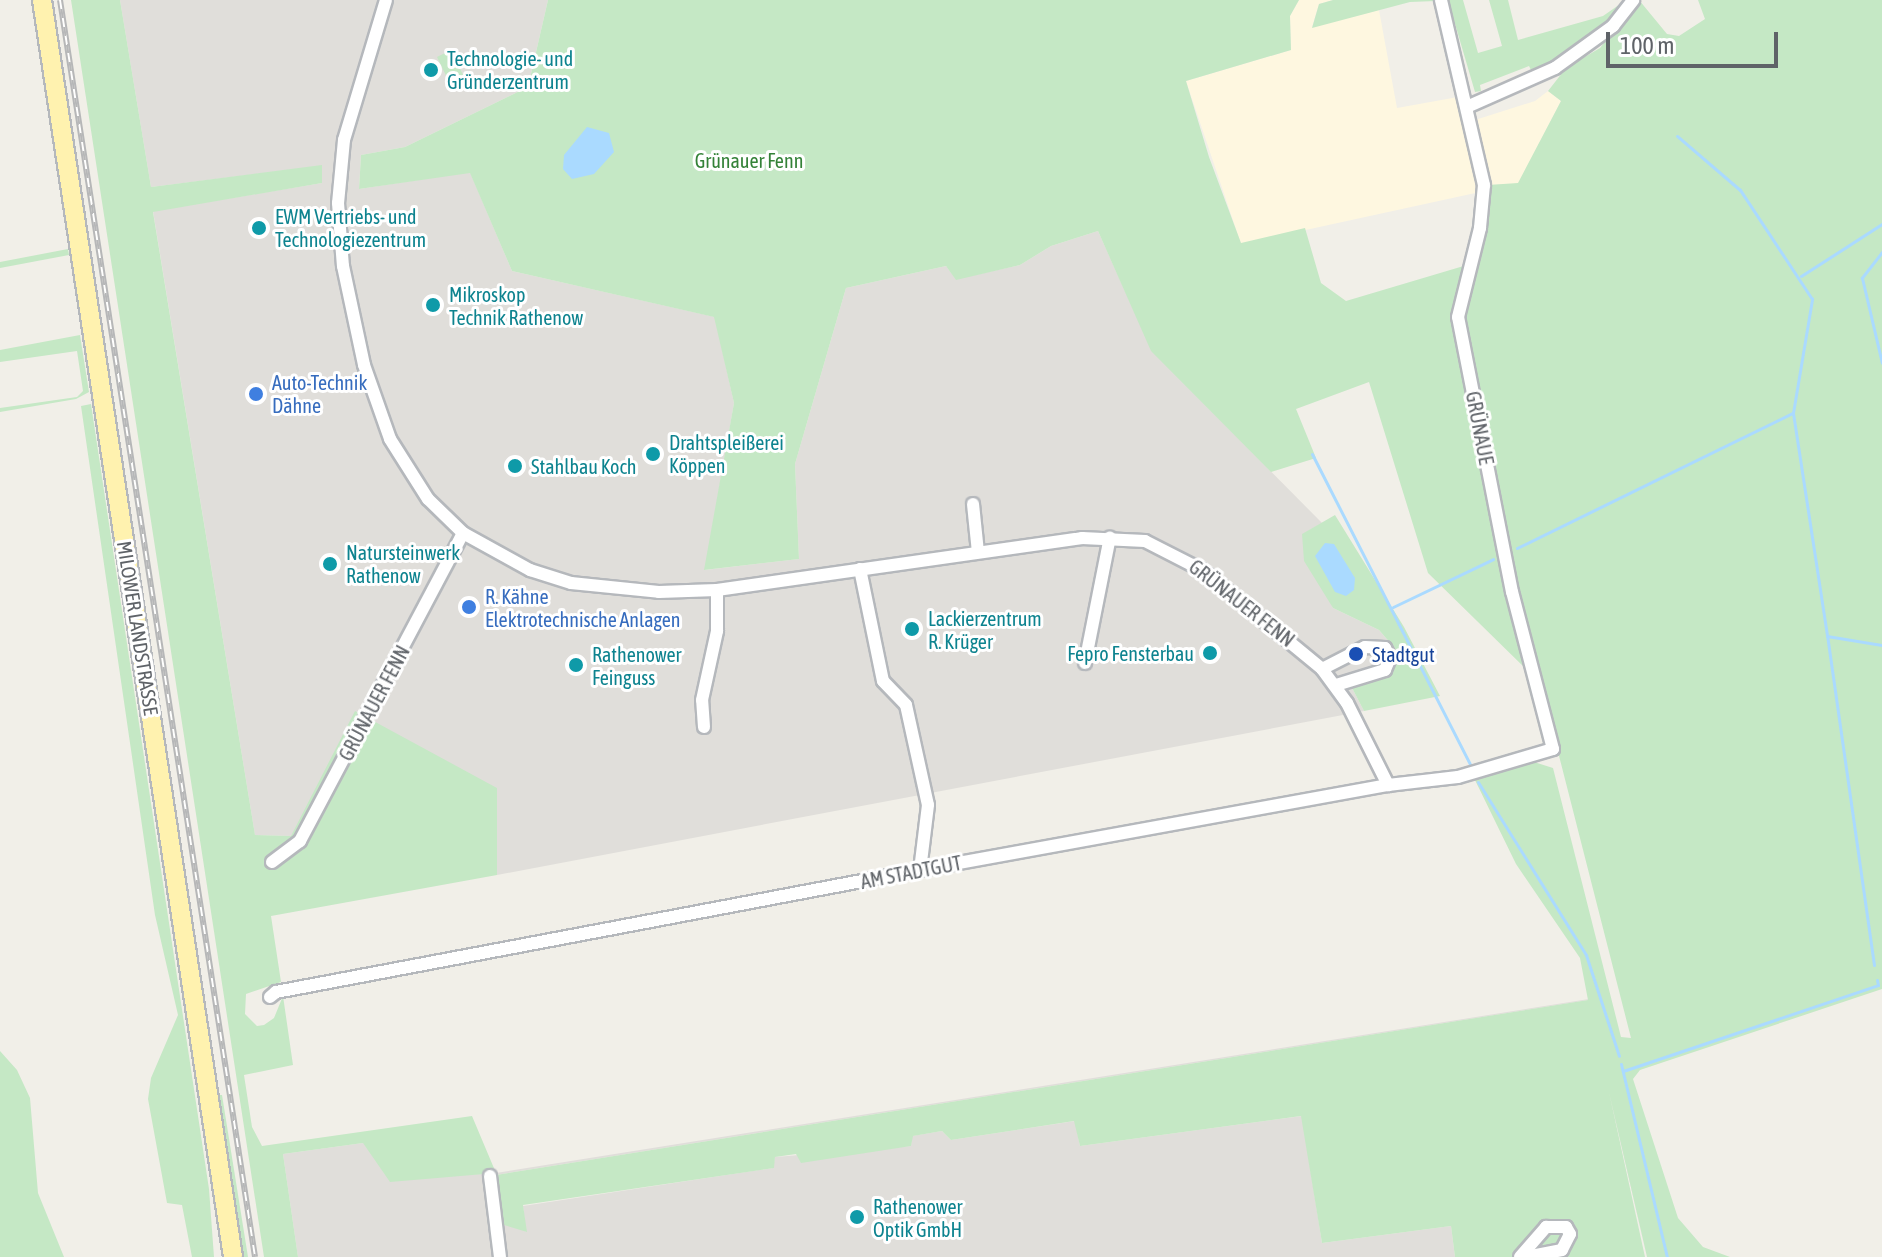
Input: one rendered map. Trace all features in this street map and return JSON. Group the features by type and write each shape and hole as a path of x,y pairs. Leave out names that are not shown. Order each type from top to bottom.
{"main road":[{"name":"MILOWER LANDSTRASSE","path":"42,0 233,1257"}],"street":[{"name":"GRÜNAUER FENN","path":"386,0 344,140 338,203 343,266 364,365 390,439 428,499 463,533 530,570 571,583 623,590 717,590 978,552 1110,537 1145,541 1180,555 1322,669 1336,685 1388,785"},
{"name":"GRÜNAUE","path":"1441,0 1469,106 1484,206 1458,317 1512,592 1553,749"},
{"path":"1469,106 1555,68 1613,26 1633,0"},
{"path":"973,504 978,552"},
{"name":"GRÜNAUER FENN","path":"272,862 300,841 463,533"},
{"path":"1085,663 1110,537"},
{"path":"860,569 883,681 906,705 928,805 920,870"},
{"path":"704,727 702,700 717,631 717,590"},
{"path":"1322,669 1365,647 1385,648 1390,658 1385,670 1336,685"},
{"name":"AM STADTGUT","path":"270,997 276,992 920,870 1388,785 1458,777 1553,749"},
{"path":"490,1176 500,1257"}],"shaded area":[{"path":"120,0 548,0 528,87 405,147 361,155 359,189 470,172 512,271 715,317 734,403 705,570 799,559 795,464 846,288 946,266 956,279 1020,265 1051,246 1098,231 1152,351 1322,523 1303,534 1333,608 1379,630 1398,652 1390,674 1351,686 1364,711 497,875 497,788 291,836 255,835 153,211 322,183 322,166 151,187"},
{"path":"1299,0 1333,0 1319,4 1312,27 1379,10 1397,108 1458,97 1480,192 1241,244 1186,81 1291,50 1290,16"},
{"path":"1548,91 1561,101 1518,184 1488,185 1475,120 1535,101"},
{"path":"1589,999 1647,1257 1588,1000 496,1175 526,1232 523,1206 773,1168 775,1157 911,1146 912,1136 942,1131 951,1140 1075,1121 1080,1146 1302,1116 1322,1243 1451,1226 1455,1257 298,1257 283,1154 363,1143 496,1173"}],"green space":[{"path":"71,0 120,0 151,187 322,165 322,183 153,212 255,835 291,836 355,711 497,788 497,875 271,916 281,982 246,994 245,1014 257,1026 264,1025 274,1018 283,996 293,1065 244,1075 252,1127 262,1146 472,1116 496,1173 390,1182 363,1143 283,1154 298,1257 264,1257"},
{"name":"Grünauer Fenn","path":"548,0 1299,0 1290,16 1291,50 1186,81 1209,157 1241,243 1305,228 1321,283 1346,301 1467,265 1455,316 1529,672 1428,573 1369,382 1296,409 1316,458 1271,472 1151,351 1098,231 1051,246 1020,265 956,280 946,266 846,288 795,464 799,559 704,570 734,403 714,317 512,271 470,173 359,189 361,155 405,147 528,87"},
{"path":"1333,0 1436,1 1410,2 1312,28 1319,4"},
{"path":"1448,0 1463,0 1478,53 1502,46 1489,0 1508,0 1518,40 1603,16 1626,0 1596,35 1556,62 1532,72 1529,66 1480,85 1481,91 1475,92"},
{"path":"1639,0 1667,34 1679,36 1705,19 1698,0 1882,0 1882,989 1640,1070 1633,1079 1678,1218 1703,1247 1730,1257 1647,1257 1609,1092 1645,1257 1455,1257 1451,1226 1322,1243 1301,1116 1080,1146 1074,1121 951,1140 942,1131 913,1136 911,1146 801,1163 796,1154 775,1157 774,1168 523,1205 527,1232 501,1224 496,1175 1588,1000 1580,958 1516,864 1474,778 1534,762 1553,768 1621,1037 1631,1038 1518,595 1461,316 1490,212 1488,185 1518,183 1561,101 1548,91 1566,68 1600,48"},
{"path":"451,50 466,81 452,88 437,57"},
{"path":"68,249 69,255 0,268 0,262"},
{"path":"80,335 89,392 76,399 0,412 0,408 77,397 83,391 77,351 0,362 0,350"},
{"path":"91,404 209,1189 214,1257 192,1257 182,1205 167,1203 148,1099 151,1078 178,1015 155,915 81,406"},
{"path":"1335,515 1404,627 1440,696 1364,711 1351,686 1390,674 1398,652 1379,630 1333,608 1304,561 1302,534"},
{"path":"0,1051 17,1070 30,1098 38,1193 64,1257 0,1257"},
{"path":"216,1095 222,1095 248,1257 242,1257"}],"water":[{"path":"587,127 609,133 614,152 594,174 572,179 563,169 564,155"},
{"path":"1325,543 1334,544 1355,578 1354,590 1346,596 1335,592 1315,556"}],"waterway":[{"path":"1517,548 1793,413 1812,299 1740,190 1677,136"},
{"path":"1801,276 1882,224"},
{"path":"1882,252 1862,278 1882,363"},
{"path":"1793,413 1827,634"},
{"path":"1312,454 1470,764"},
{"path":"1393,607 1493,559"},
{"path":"1874,965 1827,636 1882,645"},
{"path":"1478,782 1586,955 1619,1056"},
{"path":"1623,1071 1878,985 1877,980"},
{"path":"1621,1064 1667,1257"}],"railway":[{"path":"60,0 255,1257"}],"place":[{"name":"Technologie- und Gründerzentrum","path":"431,70"},
{"name":"EWM Vertriebs- und Technologiezentrum","path":"259,228"},
{"name":"Mikroskop Technik Rathenow","path":"433,305"},
{"name":"Auto-Technik Dähne","path":"256,394"},
{"name":"Drahtspleißerei Köppen","path":"653,454"},
{"name":"Stahlbau Koch","path":"515,466"},
{"name":"Natursteinwerk Rathenow","path":"330,564"},
{"name":"R. Kähne Elektrotechnische Anlagen","path":"469,607"},
{"name":"Lackierzentrum R. Krüger","path":"912,629"},
{"name":"Fepro Fensterbau","path":"1210,653"},
{"name":"Stadtgut","path":"1356,654"},
{"name":"Rathenower Feinguss","path":"576,665"},
{"name":"Rathenower Optik GmbH","path":"857,1217"}]}
